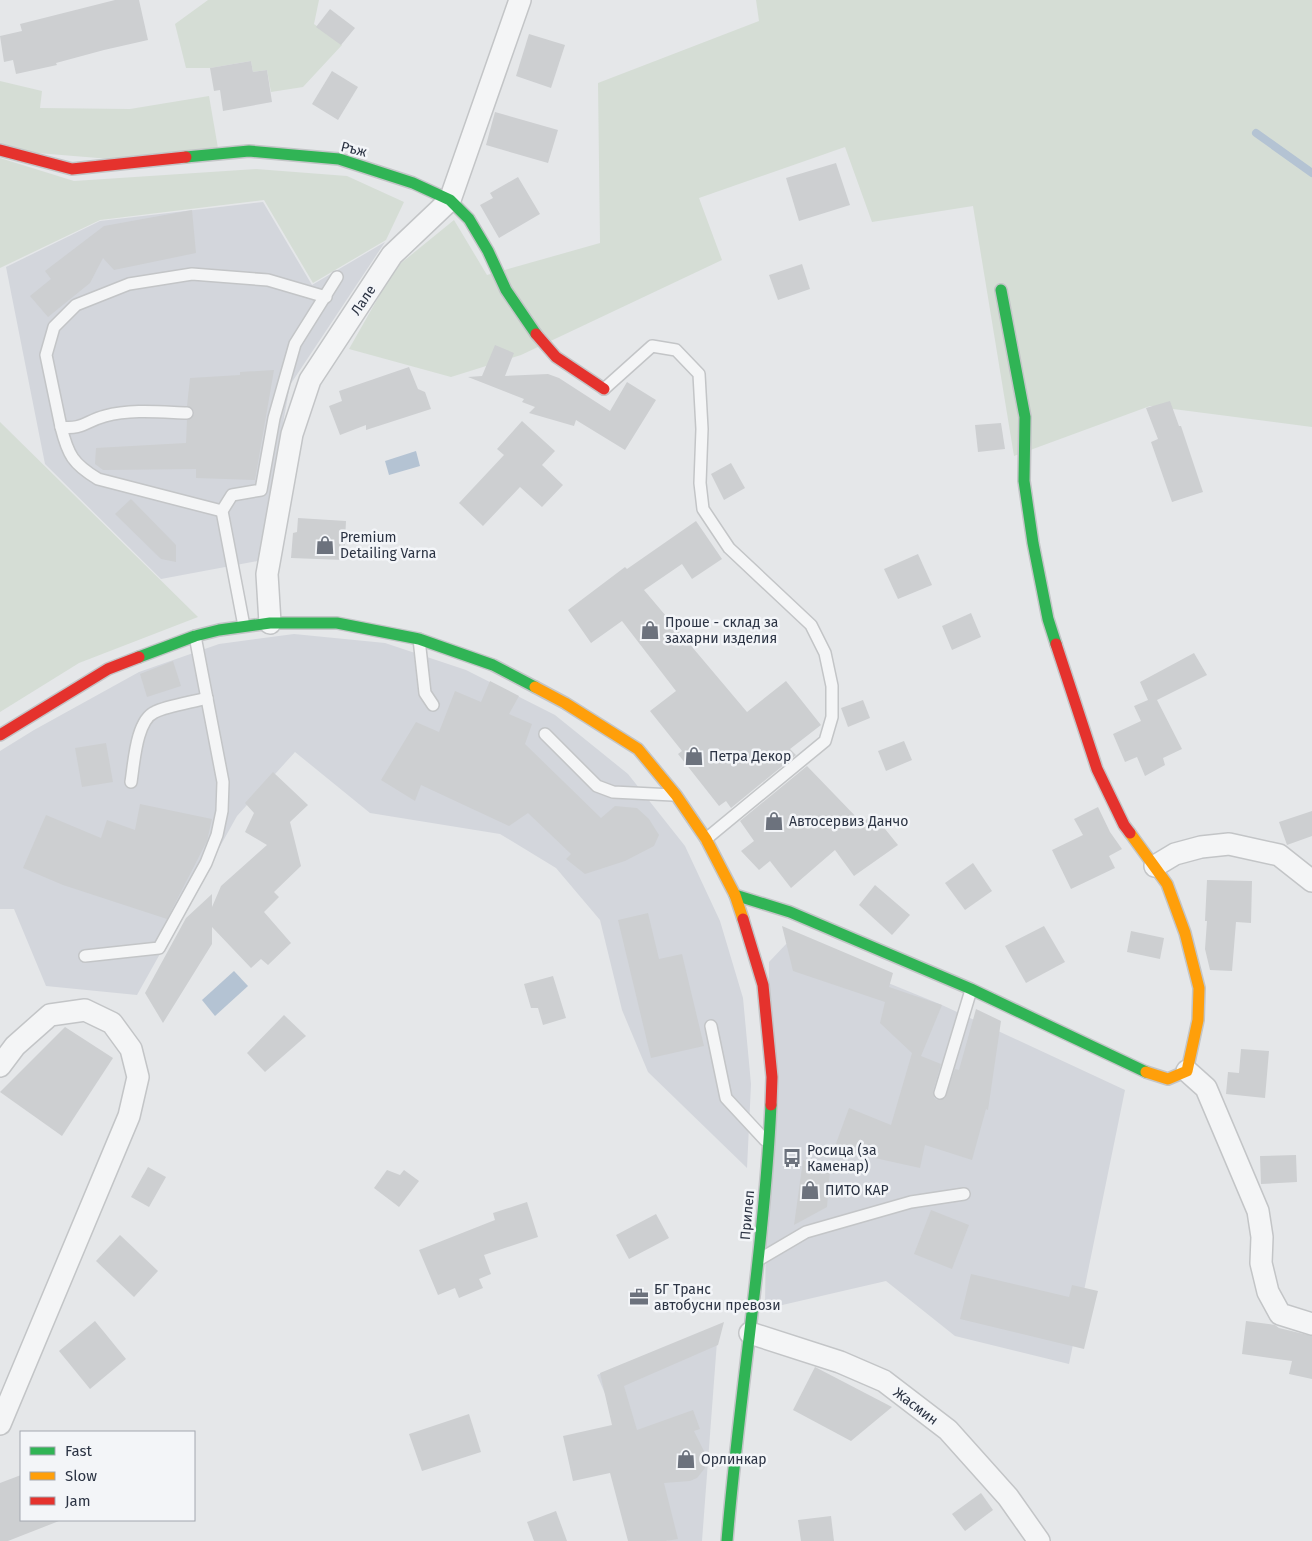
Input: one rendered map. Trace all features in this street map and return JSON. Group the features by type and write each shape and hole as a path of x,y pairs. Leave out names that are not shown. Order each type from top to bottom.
{"street":[{"name":"Лале","path":"270,623 267,574 292,434 310,380 392,255 450,200 520,0"},
{"name":"Ръж","path":"0,150 72,169 135,161 249,151 339,159 405,180 450,200 469,219 488,251 506,290 532,330 556,357 604,389"},
{"path":"1002,290 1025,417 1024,481 1033,543 1048,619 1097,769 1124,825 1167,884 1185,932 1199,988 1198,1020 1187,1071"},
{"name":"Прилеп","path":"0,735 108,669 195,636 219,630 270,623 337,623 419,639 492,665 565,703 638,749 676,795 706,839 735,894 764,985 772,1077 769,1144 758,1260 733,1466 726,1541"},
{"path":"1155,866 1175,854 1201,847 1229,844 1278,855 1312,881"},
{"path":"735,894 790,912 971,989 1152,1075 1168,1079 1187,1071"},
{"path":"0,1066 15,1046 50,1015 85,1010 112,1023 131,1049 138,1076 129,1116 0,1424"},
{"path":"1187,1071 1206,1088 1258,1210 1262,1237 1261,1264 1268,1292 1280,1314 1312,1324"},
{"name":"Жасмин","path":"750,1333 840,1362 884,1381 948,1430 1008,1497 1039,1541"}],"lane":[{"path":"222,511 98,479 81,469 66,448 46,355 54,327 76,305 129,284 192,274 268,280 326,297"},
{"path":"244,626 222,511 232,495 262,490 270,418 295,344 337,277"},
{"path":"604,389 652,346 676,350 699,374 702,429 700,483 703,509 729,548 811,625 826,653 832,686 832,717 825,741 706,839"},
{"path":"61,427 74,429 105,416 138,412 187,413"},
{"path":"84,956 159,948 206,863 217,834 222,810 223,782 195,636"},
{"path":"419,639 425,693 433,705"},
{"path":"130,782 141,728 145,719 154,712 207,698"},
{"path":"545,734 598,786 613,792 676,795"},
{"path":"940,1094 971,989"},
{"path":"711,1026 726,1098 769,1144"},
{"path":"758,1260 806,1232 911,1202 964,1194"}],"shaded area":[{"path":"208,0 319,0 314,24 342,45 303,87 271,92 267,70 253,72 251,61 210,68 186,68 175,24"},
{"path":"756,0 1312,0 1312,427 1150,406 1014,456 973,206 872,222 845,147 699,198 722,260 521,355 451,377 349,349 395,268 454,220 487,275 600,243 598,83 759,21"},
{"path":"0,81 42,91 40,108 130,109 209,96 219,154 135,161 0,150"},
{"path":"0,158 74,181 256,169 347,176 404,202 386,240 313,283 264,200 100,220 0,268"},
{"path":"263,202 312,285 385,242 290,385 258,561 161,579 45,464 6,267 100,221"},
{"path":"0,422 198,617 79,663 0,712"},
{"path":"294,634 385,643 466,670 555,715 628,774 685,846 720,921 743,998 751,1084 747,1168 648,1072 622,1010 600,920 556,868 500,834 370,813 295,752 237,816 137,995 46,986 14,909 0,909 0,751 139,672 219,644"},
{"path":"788,942 942,1005 1125,1090 1069,1364 955,1336 886,1281 765,1309 769,962"},
{"path":"718,1328 702,1541 668,1541 597,1375"}],"water":[{"path":"416,451 420,466 389,475 385,461"},
{"path":"234,971 248,986 215,1016 202,1000"}],"building":[{"path":"115,0 139,0 148,40 56,63 57,65 16,74 13,60 4,62 0,36 22,31 20,24"},
{"path":"330,9 355,28 341,45 316,27"},
{"path":"529,34 565,45 551,88 516,76"},
{"path":"251,61 253,72 267,70 272,102 223,111 220,90 214,91 210,68"},
{"path":"332,71 358,87 338,120 312,104"},
{"path":"495,112 558,130 548,163 486,145"},
{"path":"836,163 850,205 799,221 786,178"},
{"path":"518,177 540,214 499,238 480,205 493,198 490,193"},
{"path":"192,210 196,253 114,270 103,258 90,283 48,317 30,296 51,279 45,271 104,226"},
{"path":"802,264 810,289 778,300 769,275"},
{"path":"495,345 514,353 505,376 548,374 559,378 610,411 627,382 656,400 625,450 576,420 574,426 529,413 535,407 522,402 524,399 468,377 482,376"},
{"path":"409,367 418,389 425,392 431,409 366,430 366,425 340,435 329,406 342,401 339,391"},
{"path":"274,370 255,480 196,478 196,469 103,470 95,464 96,448 186,443 187,420 191,419 194,414 193,409 187,406 190,378 240,375 240,372"},
{"path":"1170,401 1179,426 1181,426 1203,492 1172,502 1151,442 1158,439 1146,408"},
{"path":"522,421 555,451 542,465 563,485 542,507 520,487 483,526 459,503 504,455 497,449"},
{"path":"1001,423 1005,449 978,452 975,425"},
{"path":"731,463 745,488 724,500 711,474"},
{"path":"131,499 176,545 176,562 161,559 115,514"},
{"path":"298,518 346,521 344,560 291,558 293,533 297,532"},
{"path":"696,521 722,559 692,579 682,564 644,590 747,712 786,681 821,725 790,749 796,755 731,808 726,801 719,806 678,754 682,751 650,711 676,691 622,621 591,643 568,610 625,567 627,569"},
{"path":"918,554 932,585 898,599 884,569"},
{"path":"971,613 981,637 952,650 942,626"},
{"path":"1194,653 1207,675 1157,700 1182,749 1163,758 1165,765 1145,776 1137,757 1125,762 1113,734 1141,721 1134,706 1148,700 1140,682"},
{"path":"173,661 181,686 147,697 140,674"},
{"path":"490,681 519,696 509,714 532,724 525,744 601,818 615,806 637,808 649,819 659,835 654,846 625,861 585,874 566,859 571,854 528,813 509,826 421,785 415,801 381,780 416,722 439,732 455,691 481,702"},
{"path":"863,700 870,718 848,727 841,708"},
{"path":"904,741 912,760 886,771 878,751"},
{"path":"106,743 113,782 82,787 75,748"},
{"path":"807,766 862,823 873,814 898,845 854,876 835,850 791,888 770,861 759,870 741,851 754,841 740,821"},
{"path":"273,772 308,805 290,822 301,866 274,892 279,897 264,912 291,943 268,965 261,959 251,968 212,927 212,944 163,1023 145,993 186,918 212,894 212,907 221,886 267,845 245,832 254,813 245,803"},
{"path":"140,804 212,819 207,841 167,919 63,885 23,868 46,815 101,838 107,820 135,830"},
{"path":"1098,807 1110,832 1122,849 1109,856 1115,868 1071,889 1052,850 1083,835 1074,819"},
{"path":"1312,811 1312,836 1287,845 1279,822"},
{"path":"973,863 992,891 965,910 945,883"},
{"path":"1207,880 1252,881 1251,923 1236,922 1232,971 1210,970 1205,949"},
{"path":"875,885 910,915 892,935 859,905"},
{"path":"648,913 659,959 682,954 704,1046 651,1058 618,920"},
{"path":"782,926 893,973 889,987 942,1005 921,1056 941,1064 933,1091 934,1098 937,1100 945,1098 955,1069 959,1070 976,1009 1001,1021 988,1110 986,1109 972,1160 925,1145 920,1168 834,1149 849,1108 891,1125 912,1053 880,1023 885,1002 793,971"},
{"path":"1044,926 1065,962 1026,983 1005,946"},
{"path":"1131,931 1164,938 1160,959 1127,952"},
{"path":"553,976 566,1018 543,1025 538,1008 531,1008 524,984"},
{"path":"284,1015 306,1036 265,1072 247,1053"},
{"path":"65,1027 113,1058 62,1136 0,1092"},
{"path":"1241,1049 1269,1051 1265,1098 1226,1094 1228,1072 1239,1073"},
{"path":"1296,1155 1297,1182 1261,1184 1260,1156"},
{"path":"803,1160 830,1170 827,1207 794,1225"},
{"path":"148,1167 166,1177 149,1207 131,1197"},
{"path":"387,1170 400,1175 404,1170 419,1181 399,1207 374,1188"},
{"path":"527,1202 538,1237 484,1255 491,1274 479,1279 483,1288 459,1298 455,1288 438,1295 419,1250 495,1220 493,1213"},
{"path":"931,1210 969,1225 952,1269 914,1254"},
{"path":"656,1214 669,1238 629,1259 616,1235"},
{"path":"120,1235 158,1271 134,1297 96,1261"},
{"path":"971,1274 1069,1297 1072,1285 1098,1291 1084,1349 960,1319"},
{"path":"95,1321 126,1359 90,1389 59,1351"},
{"path":"1246,1321 1275,1325 1279,1328 1312,1336 1312,1379 1289,1374 1292,1361 1242,1354"},
{"path":"724,1322 718,1345 624,1386 637,1430 693,1410 700,1429 694,1431 706,1455 705,1468 697,1478 690,1481 664,1483 678,1539 666,1541 628,1541 610,1473 573,1481 563,1436 612,1425 600,1373"},
{"path":"815,1367 892,1407 851,1441 793,1410"},
{"path":"469,1414 481,1452 422,1471 409,1434"},
{"path":"20,1475 20,1521 59,1521 8,1541 0,1541 0,1483"},
{"path":"981,1493 993,1510 965,1531 952,1514"},
{"path":"556,1511 567,1541 534,1541 527,1522"},
{"path":"831,1516 834,1541 801,1541 798,1520"}],"waterway":[{"path":"1256,133 1312,173"}],"traffic: fast":[{"path":"186,157 249,151 339,159 413,183 450,200 469,219 488,251 506,290 536,334"},
{"path":"1001,290 1025,417 1024,481 1033,543 1048,619 1056,644"},
{"path":"139,657 195,636 219,630 270,623 337,623 419,639 493,665 535,687"},
{"path":"735,895 790,912 971,989 1146,1072"},
{"path":"727,1541 763,1214 771,1105"}],"traffic: slow":[{"path":"535,687 565,703 638,749 676,795 706,839 735,895 743,919"},
{"path":"1130,833 1167,884 1185,933 1199,988 1198,1020 1187,1071 1168,1079 1146,1072"}],"traffic: jam":[{"path":"0,150 72,169 186,157"},
{"path":"536,334 556,357 604,389"},
{"path":"1056,644 1097,769 1124,825 1130,833"},
{"path":"0,735 108,669 139,657"},
{"path":"743,919 763,985 772,1077 771,1105"}],"place":[{"name":"Premium Detailing Varna","path":"325,545"},
{"name":"Проше - склад за захарни изделия","path":"650,630"},
{"name":"Петра Декор","path":"694,756"},
{"name":"Автосервиз Данчо","path":"774,821"},
{"name":"Росица (за Каменар)","path":"792,1158"},
{"name":"ПИТО КАР","path":"810,1190"},
{"name":"БГ Транс автобусни превози","path":"639,1297"},
{"name":"Орлинкар","path":"686,1459"}]}
